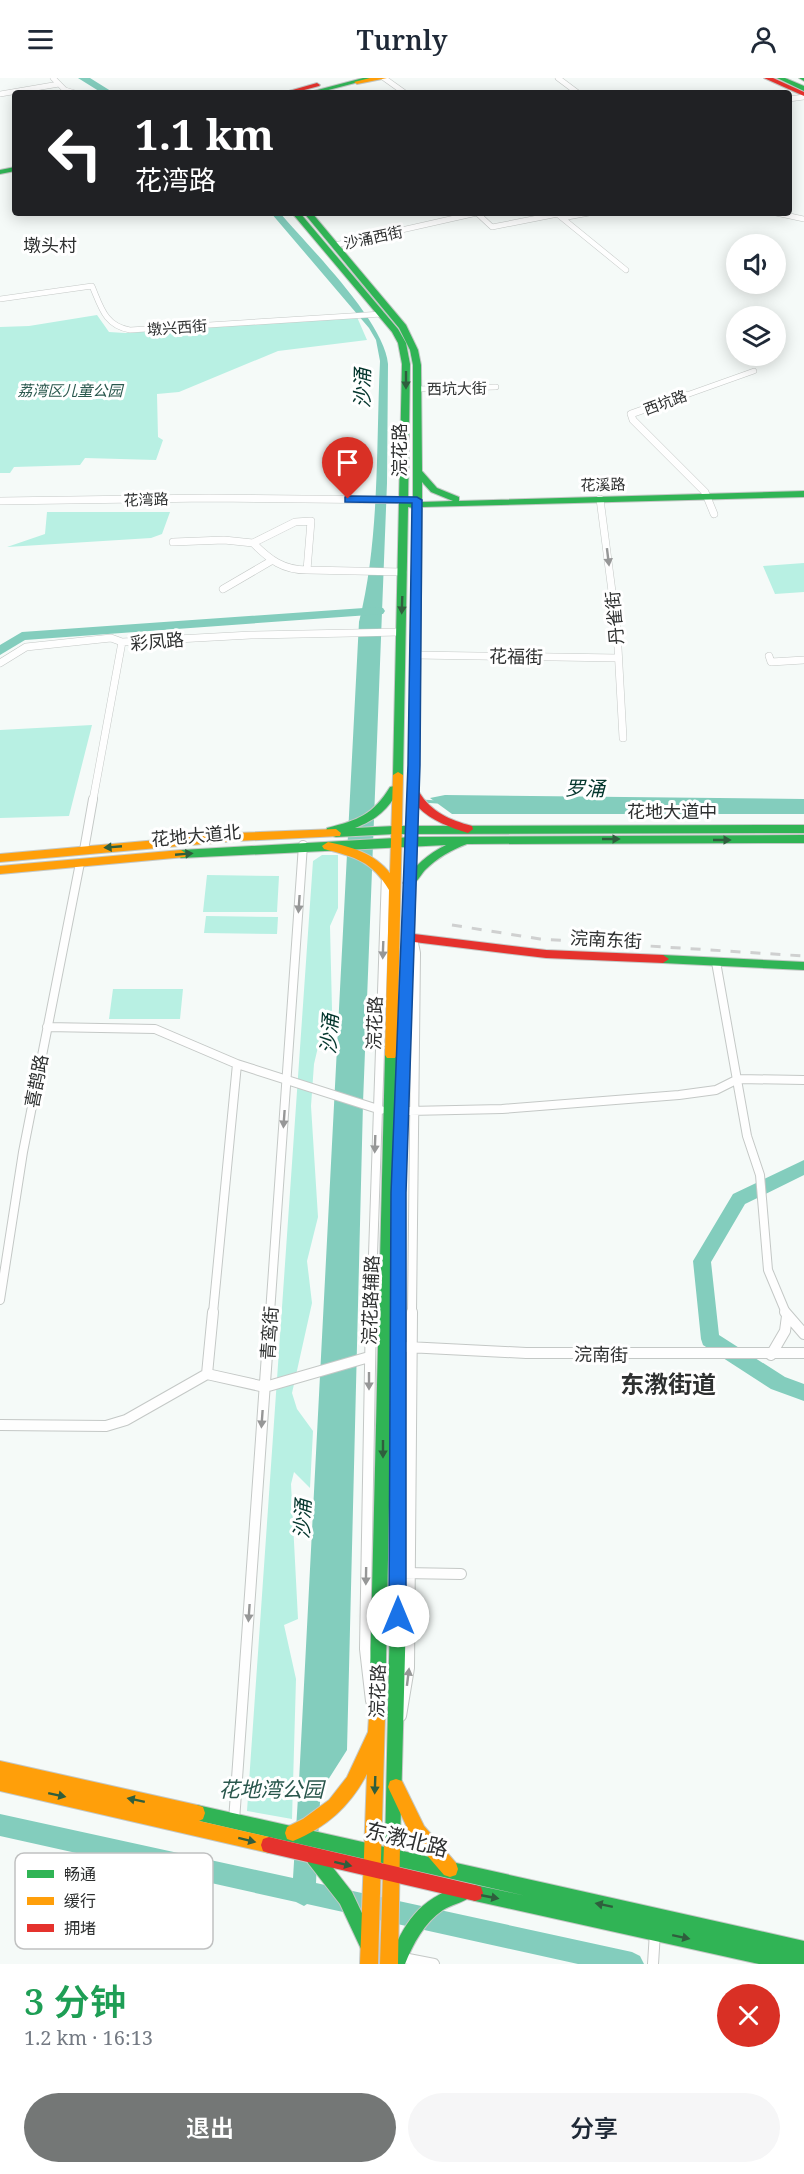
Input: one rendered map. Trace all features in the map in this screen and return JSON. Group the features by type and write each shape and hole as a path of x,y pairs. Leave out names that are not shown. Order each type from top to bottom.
{"main road":[{"path":"301,90 354,79 371,78"},
{"path":"319,90 354,79 384,78"},
{"path":"767,78 792,90"},
{"path":"780,78 804,89"},
{"path":"791,78 804,84"},
{"name":"浣花路","path":"298,216 402,343 406,364 398,502 403,572 398,779 394,796 395,836 390,880 401,1097"},
{"name":"浣花路","path":"311,216 406,332 414,350 417,389 414,795 410,836 401,1097 395,1111 369,1964"},
{"path":"418,472 427,486 455,502"},
{"name":"花溪路","path":"455,502 804,492"},
{"name":"花溪路","path":"398,502 600,499 706,494"},
{"path":"417,531 423,521 434,511 455,502"},
{"path":"414,795 423,809 432,816 468,834"},
{"path":"326,839 374,818 384,810 394,796"},
{"name":"花地大道中","path":"395,836 804,829"},
{"path":"408,884 423,862 468,834"},
{"name":"花地大道中","path":"468,834 804,840"},
{"name":"花地大道北","path":"0,858 84,850 395,836"},
{"path":"326,839 374,859 390,880"},
{"name":"花地大道北","path":"0,870 303,846 326,839"},
{"name":"浣南东街","path":"407,936 546,954 804,966"},
{"name":"浣花路","path":"394,1962 390,1931 394,1734 404,1573 404,1347 398,1271 395,1111"},
{"path":"292,1833 317,1824 337,1807 357,1777 377,1727"},
{"name":"东漖北路","path":"0,1769 373,1850 451,1870 804,1950"},
{"path":"393,1779 415,1830 430,1851 451,1870"},
{"name":"东漖北路","path":"0,1783 153,1817 372,1872 798,1964"},
{"path":"314,1857 344,1892 358,1918 370,1950"},
{"path":"394,1962 408,1934 426,1908 448,1895 467,1892"}],"street":[{"path":"53,78 65,90"},
{"path":"384,78 401,90"},
{"path":"558,78 574,90"},
{"path":"24,90 59,84"},
{"name":"沙涌西街","path":"335,245 469,216"},
{"path":"480,216 492,227 553,216"},
{"path":"560,216 626,270"},
{"name":"墩兴西街","path":"0,299 92,286 109,324 120,330 377,314"},
{"name":"西坑路","path":"714,514 706,494 633,420 631,414 754,371"},
{"name":"西坑大街","path":"417,389 496,387"},
{"name":"花湾路","path":"0,501 209,498 398,502"},
{"name":"丹雀街","path":"600,499 616,630 623,738"},
{"path":"173,542 224,540 253,543 294,522 311,521 307,571"},
{"path":"253,543 271,561 292,570 403,572"},
{"path":"223,589 271,561"},
{"name":"彩凤路","path":"84,850 122,642 251,635 401,632"},
{"path":"0,663 26,647 111,638 122,642"},
{"name":"花福街","path":"415,655 618,658"},
{"path":"769,656 771,662 804,660"},
{"name":"青鸾街","path":"234,1821 303,846"},
{"name":"喜鹊路","path":"0,1300 23,1152 80,863"},
{"name":"浣花路辅路","path":"390,880 395,1111 412,1271 404,1347"},
{"path":"716,962 747,1136 760,1175 768,1270 787,1316 804,1334"},
{"path":"47,1027 155,1029 237,1064 315,1090 395,1111 502,1109 679,1095 716,1090 738,1078 804,1080"},
{"path":"207,1374 237,1064"},
{"name":"浣花路辅路","path":"377,1727 368,1684 365,1649 369,1357 395,1111"},
{"path":"398,1271 412,1271"},
{"path":"771,1355 785,1331 787,1316"},
{"name":"浣南街","path":"404,1347 442,1347 526,1353 694,1355 804,1353"},
{"path":"0,1425 106,1426 126,1420 207,1374 265,1387 369,1357"},
{"path":"404,1573 461,1574"},
{"path":"654,1959 656,1917"},
{"path":"363,1964 370,1950"},
{"path":"394,1962 434,1964"}],"green space":[{"name":"荔湾区儿童公园","path":"97,315 109,332 125,333 357,317 367,340 278,351 179,392 157,394 158,437 163,440 156,460 85,458 80,465 14,467 10,473 0,473 0,327 29,326"},
{"path":"47,512 170,512 162,534 151,538 7,547 45,534"},
{"path":"804,563 804,592 775,594 763,566"},
{"path":"92,725 69,816 0,818 0,730"},
{"name":"花地湾公园","path":"322,855 338,855 338,908 330,926 332,1010 322,1030 314,1064 311,1106 318,1217 307,1261 312,1303 292,1393 297,1409 313,1431 310,1488 294,1472 291,1484 298,1619 284,1625 296,1679 292,1819 247,1811 313,861"},
{"path":"207,875 279,876 277,912 203,912"},
{"path":"206,916 278,917 277,934 204,933"},
{"path":"113,989 183,989 180,1019 109,1019"}],"shaded area":[{"path":"274,216 283,216 344,286 374,327 384,347 388,364 387,483 363,1103 347,1750 314,1802 298,1801 359,622 371,558 374,525 380,361 376,340 369,328"},
{"path":"445,795 804,799 804,814 452,814 430,798"}],"waterway":[{"name":"沙涌","path":"83,78 104,90"},
{"path":"0,651 22,636 378,611"},
{"name":"罗涌","path":"422,801 437,802"},
{"path":"804,1167 739,1199 702,1261 710,1339 778,1383 804,1393"},
{"name":"沙涌","path":"304,1892 310,1781"},
{"path":"0,1825 127,1853"},
{"path":"213,1872 304,1892"},
{"path":"304,1892 632,1964"}],"railway":[{"path":"452,925 540,939 804,956"}],"traffic: fast":[{"path":"321,90 371,78"},
{"path":"780,78 804,89"},
{"path":"0,172 12,170"},
{"path":"299,216 395,331 402,343 406,364 398,775"},
{"path":"310,216 403,327 414,350 417,365 414,777"},
{"path":"418,472 434,490 456,499"},
{"path":"409,505 804,494"},
{"path":"331,831 351,826 376,813 383,807 394,789"},
{"path":"336,833 395,830 804,829"},
{"path":"181,854 413,841 804,839"},
{"path":"409,883 434,856 468,840"},
{"path":"663,959 804,966"},
{"path":"377,1716 391,1055"},
{"path":"392,1844 398,1616 399,1193 403,1086"},
{"path":"197,1813 804,1950"},
{"path":"314,1857 346,1898 368,1945"},
{"path":"396,1964 420,1919 438,1904 462,1893"},
{"path":"475,1893 798,1964"}],"traffic: slow":[{"path":"357,82 384,78"},
{"path":"391,1055 398,775"},
{"path":"0,858 236,837 336,833"},
{"path":"328,846 367,858 382,870 394,888"},
{"path":"0,870 181,854"},
{"path":"369,1964 377,1716"},
{"path":"293,1833 323,1816 344,1795 361,1769 374,1738"},
{"path":"0,1769 197,1813"},
{"path":"0,1783 269,1845"},
{"path":"396,1787 418,1832 450,1869"},
{"path":"389,1964 392,1844"}],"traffic: jam":[{"path":"767,78 804,94"},
{"path":"297,90 317,85"},
{"path":"403,1086 414,777"},
{"path":"413,791 430,812 468,829"},
{"path":"407,937 546,954 663,959"},
{"path":"269,1845 475,1893"}],"district":[{"name":"墩头村","path":"50,245"},
{"name":"东漖街道","path":"668,1383"}],"route":[{"path":"348,499 417,500 414,765 408,884 399,1193 398,1616"}]}
